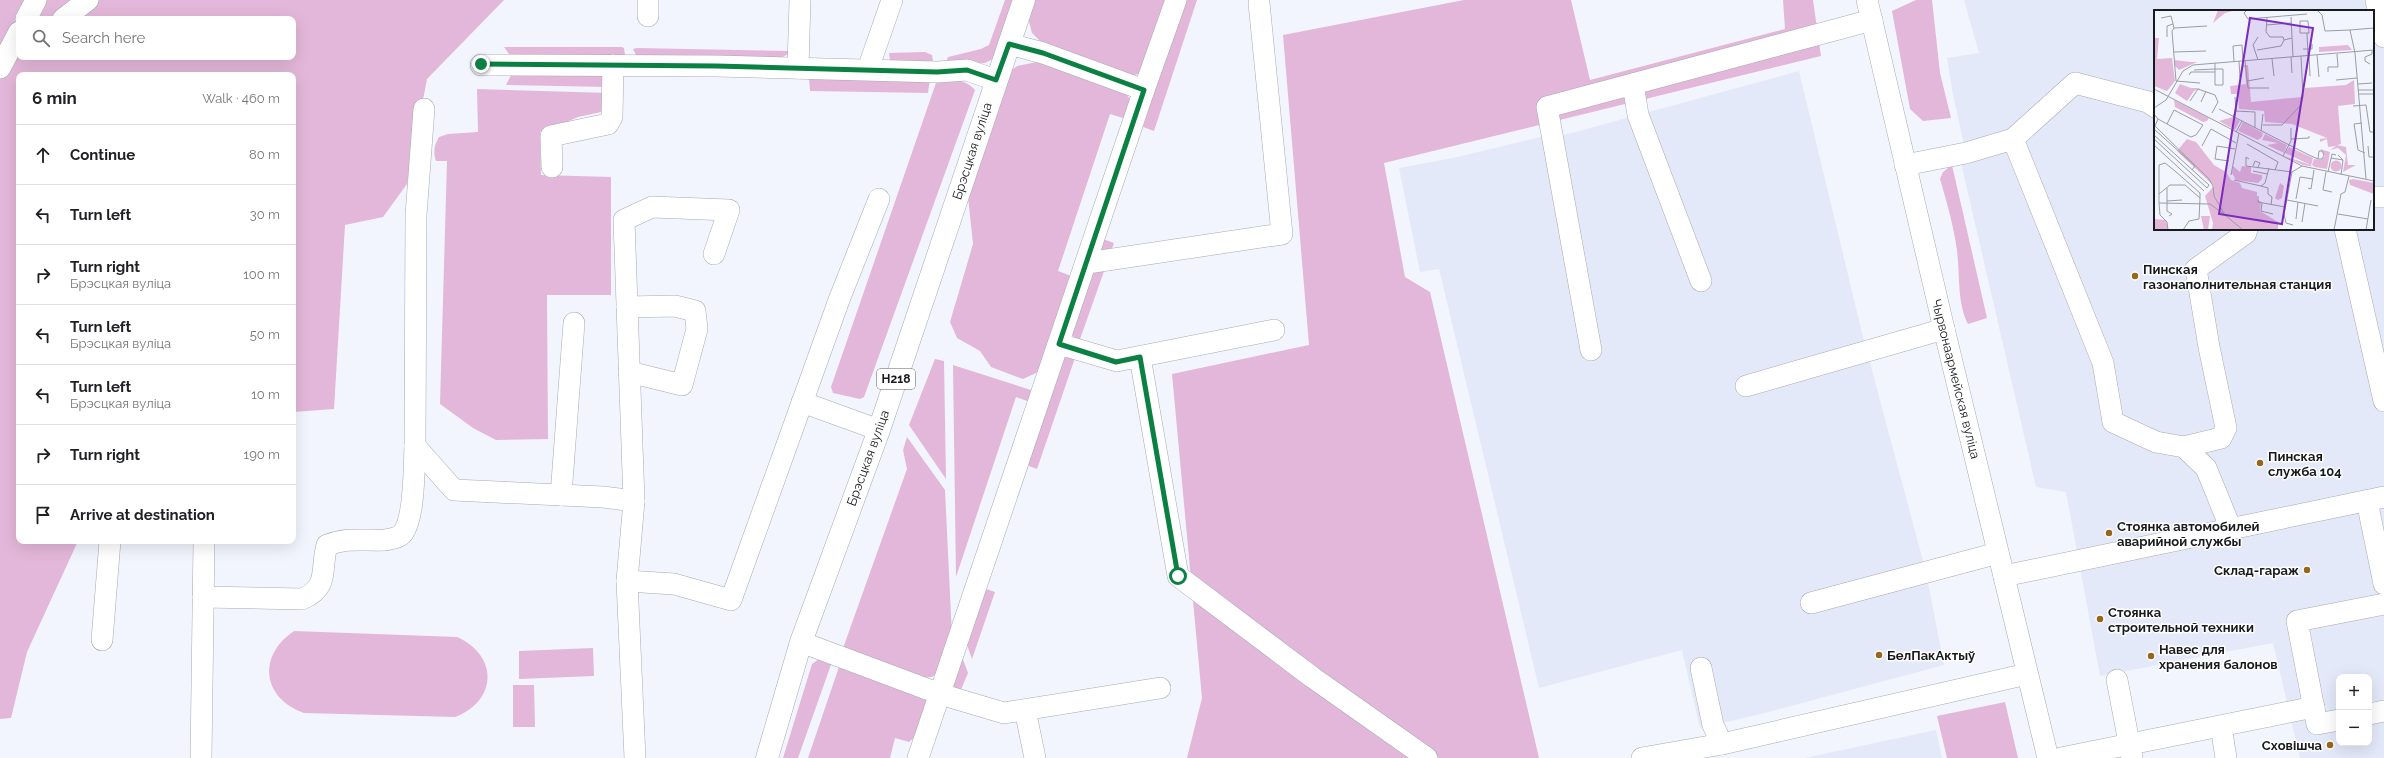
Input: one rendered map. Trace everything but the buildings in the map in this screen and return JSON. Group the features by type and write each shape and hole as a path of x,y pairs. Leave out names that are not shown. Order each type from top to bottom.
{"main road":[{"name":"Брэсцкая вуліца","path":"767,758 801,642 879,430 1024,0"}],"street":[{"path":"28,16 36,0"},
{"path":"68,16 88,0"},
{"path":"798,68 800,0"},
{"path":"868,69 892,0"},
{"path":"918,758 1087,263 1144,90 1176,0"},
{"path":"2376,0 2384,37"},
{"path":"1087,263 1282,234 1260,1"},
{"path":"1591,350 1547,107 1633,84 1870,10"},
{"name":"Чырвонаармейская вуліца","path":"1870,10 1944,329 2048,758"},
{"path":"0,68 16,38"},
{"path":"1009,44 1043,53 1144,90"},
{"path":"0,68 16,55"},
{"path":"481,64 868,69 937,72 967,70 996,80"},
{"path":"552,167 551,136 608,124 612,117 613,65"},
{"path":"1905,165 1966,153 2013,139 2074,83 2148,102 2154,106"},
{"path":"1633,84 1638,115 1701,281"},
{"path":"203,597 302,599 314,594 322,581 323,559 327,545 343,539 385,540 394,538 402,533 409,521 415,446 416,214 424,109"},
{"path":"2013,139 2103,363 2113,422 2156,442 2184,447 2221,438 2226,428 2209,347 2196,269 2246,233 2246,230"},
{"path":"627,581 674,584 731,600 802,402 879,199"},
{"path":"635,758 627,581 634,501 624,220 652,207 729,210 714,254"},
{"path":"2345,230 2384,401"},
{"path":"627,307 675,306 695,311 698,329 682,385 629,372"},
{"path":"561,495 574,323"},
{"path":"1746,386 1944,329"},
{"path":"1059,344 1116,362 1274,330"},
{"path":"1140,357 1178,576 1312,677 1427,758"},
{"path":"802,402 879,430"},
{"path":"415,446 454,490 561,495 634,501"},
{"path":"2184,447 2206,468 2231,528"},
{"path":"2004,576 2375,499 2384,584"},
{"path":"102,640 110,544"},
{"path":"201,758 204,544"},
{"path":"1811,603 1998,553"},
{"path":"2336,721 2317,724 2297,622 2384,604"},
{"path":"801,642 940,694 1004,713 1160,688"},
{"path":"1701,668 1713,725 1722,744"},
{"path":"1642,758 1722,744 2028,674"},
{"path":"2117,680 2131,751"},
{"path":"2061,758 2131,751 2221,726 2314,707"},
{"path":"1025,710 1035,758"},
{"path":"2372,713 2384,711"},
{"path":"2221,726 2226,758"}],"shaded area":[{"path":"0,0 504,0 427,79 407,184 383,217 345,225 334,409 296,412 296,72 16,72 16,544 77,544 27,652 11,718 0,719"},
{"path":"1005,0 1014,0 993,59 985,63 945,65 948,57 981,49 989,45"},
{"path":"1034,0 1167,0 1143,68 1138,74 1127,77 1045,46 1032,33 1028,18"},
{"path":"1183,0 1197,0 1154,131 1143,127"},
{"path":"1464,0 1571,0 1590,80 1785,29 1783,0 1813,0 1821,56 1384,163 1405,277 1430,292 1539,758 1187,758 1202,698 1172,374 1309,345 1283,35"},
{"path":"1916,0 1932,0 1940,73 1951,118 1923,121 1910,109 1892,11"},
{"path":"1964,0 2384,0 2384,758 2300,758 2273,643 2100,676 2066,492 2036,487 1961,163 1964,145 1953,95 1947,58 1979,53"},
{"path":"504,47 622,47 624,48 625,55 516,57 509,54"},
{"path":"633,49 788,51 788,54 781,58 637,57"},
{"path":"925,52 932,55 933,61 929,64 893,63 890,60 889,53"},
{"path":"1037,62 1125,93 1130,99 1131,109 1123,118 1110,114 1058,271 1071,276 1041,367 1036,373 1023,379 991,367 980,351 957,338 950,322 973,244 968,197 1009,72 1017,66"},
{"path":"1799,71 1862,333 1926,572 1944,665 1761,714 1700,728 1682,650 1539,688 1439,269 1420,272 1399,168 1453,158 1541,137 1568,134"},
{"path":"511,75 600,75 605,78 608,87 506,85"},
{"path":"809,78 930,79 928,93 810,91"},
{"path":"937,80 953,80 967,83 975,90 864,397 860,399 833,393 831,387"},
{"path":"477,89 609,93 606,111 578,117 569,121 566,126 540,132 541,175 611,177 611,295 547,295 548,439 496,440 473,428 440,404 447,161 436,161 434,149 439,137 448,134 478,132"},
{"path":"1952,165 1987,318 1968,324 1964,316 1960,298 1958,260 1954,233 1940,179 1943,172"},
{"path":"1103,239 1114,243 1079,342 1073,336 1072,327"},
{"path":"1076,355 1037,469 1029,466 1028,453 1060,359"},
{"path":"935,359 944,361 946,479 909,425"},
{"path":"953,365 1034,391 1027,401 1016,397 956,577"},
{"path":"907,437 945,490 952,636 939,671 932,677 920,678 842,651 907,469 903,450"},
{"path":"986,589 995,592 972,659 966,642"},
{"path":"294,631 457,637 471,645 480,655 486,666 488,678 485,690 479,700 469,710 455,717 304,713 290,706 280,697 273,687 269,676 270,664 274,652 282,641"},
{"path":"593,648 594,676 519,679 519,651"},
{"path":"961,654 968,673 960,692 951,687"},
{"path":"819,659 833,659 798,758 783,758 812,664"},
{"path":"841,661 928,698 916,736 909,742 895,738 890,758 808,758"},
{"path":"513,685 534,685 535,727 513,727"},
{"path":"2005,702 2018,758 1947,758 1937,716"},
{"path":"1936,730 1942,758 1805,758"}],"place":[{"name":"Пинская газонаполнительная станция","path":"2135,276"},
{"name":"Пинская служба 104","path":"2260,463"},
{"name":"Стоянка автомобилей аварийной службы","path":"2109,533"},
{"name":"Склад-гараж","path":"2307,570"},
{"name":"Стоянка строительной техники","path":"2100,619"},
{"name":"БелПакАктыў","path":"1879,655"},
{"name":"Навес для хранения балонов","path":"2151,656"},
{"name":"Сховішча","path":"2330,745"}],"route":[{"path":"481,64 617,64 851,68 937,72 967,70 996,80 1009,44 1043,53 1144,90 1059,344 1082,350 1116,362 1140,357 1178,576"}]}
